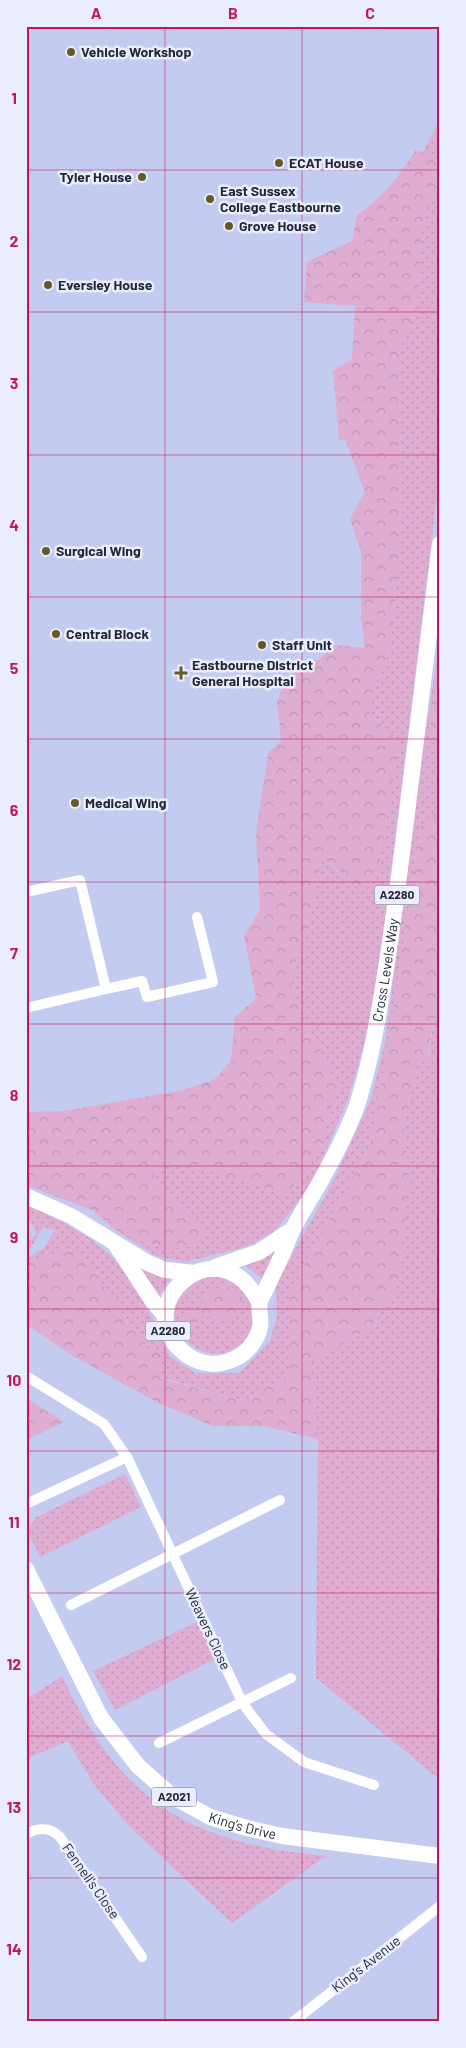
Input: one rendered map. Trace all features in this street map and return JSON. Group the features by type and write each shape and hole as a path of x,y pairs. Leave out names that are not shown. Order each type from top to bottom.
{"main road":[{"name":"Cross Levels Way","path":"259,1302 293,1229 330,1164 354,1112 370,1061 392,938 440,544"},
{"name":"Cross Levels Way","path":"26,1196 71,1216 148,1263 165,1270 202,1271 226,1270 240,1277 252,1288 259,1302 262,1318 258,1334 250,1348 237,1358 221,1364 205,1364 189,1358 177,1347 169,1333 166,1317 168,1303 173,1290 183,1280 202,1271 259,1252 293,1229"},
{"name":"Cross Levels Way","path":"114,1241 152,1300 166,1317"},
{"name":"King's Drive","path":"26,1569 101,1718 138,1766 172,1796 210,1817 282,1836 440,1856"}],"street":[{"path":"26,892 80,880 106,989"},
{"path":"26,1008 142,981 146,998 213,982 197,917"},
{"name":"Weavers Close","path":"26,1376 104,1424 127,1457 243,1704 266,1734 304,1762 374,1785"},
{"path":"26,1504 127,1457"},
{"path":"71,1606 280,1500"},
{"path":"159,1743 243,1704 292,1678"},
{"name":"Fennell's Close","path":"26,1834 43,1828 53,1830 60,1837 142,1956"},
{"name":"King's Avenue","path":"293,2022 440,1906"}],"green space":[{"path":"440,120 440,162 430,153 423,152"},
{"path":"415,151 430,153 440,162 440,181 422,227 417,306 398,357 402,503 394,620 388,655 373,694 369,713 392,733 399,747 377,878 363,892 322,857 311,913 290,982 303,1016 339,1087 316,1157 286,1195 209,1171 162,1161 153,1177 211,1234 189,1247 166,1249 114,1229 92,1210 26,1185 26,1112 64,1111 184,1090 215,1079 231,1061 235,1017 256,998 244,936 260,909 256,833 268,753 281,741 277,701 287,677 322,657 335,645 365,648 361,618 361,551 350,519 365,492 345,439 339,441 333,371 352,359 355,306 304,302 307,262 352,241 357,215 390,186"},
{"path":"440,181 440,473 381,953 366,1039 348,1099 320,1165 308,1188 273,1232 246,1247 185,1262 156,1256 114,1229 166,1249 210,1234 153,1177 162,1161 209,1171 316,1157 339,1087 303,1016 290,982 311,913 322,857 340,874 399,747 387,728 369,713 373,694 388,655 394,620 402,503 398,357 417,306 422,227"},
{"path":"440,639 430,728 432,742 440,747 440,809 421,826 387,1050 370,1146 290,1291 289,1375 244,1401 160,1377 139,1332 126,1321 90,1265 67,1248 53,1255 26,1263 26,1259 44,1248 55,1230 43,1227 30,1249 26,1250 26,1243 37,1234 26,1213 26,1204 65,1223 91,1239 117,1261 138,1292 163,1338 169,1356 195,1373 239,1373 270,1341 277,1317 276,1284 333,1182 371,1099 385,1042 425,736"},
{"path":"440,640 440,747 432,743 430,729"},
{"path":"440,809 440,986 427,1059 417,1066 404,1122 409,1178 401,1278 393,1295 379,1306 375,1328 348,1339 336,1349 311,1361 318,1439 264,1426 213,1426 158,1403 73,1356 26,1324 26,1263 53,1255 67,1248 90,1265 126,1321 139,1332 147,1348 163,1353 160,1378 244,1401 289,1375 290,1291 370,1146 387,1050 421,825"},
{"path":"440,986 440,1780 316,1678 318,1439 311,1361 336,1349 348,1339 375,1328 409,1178 404,1122 417,1066 428,1058"},
{"path":"280,1242 262,1279 244,1264"},
{"path":"135,1262 171,1276 160,1295"},
{"path":"200,1277 231,1277 254,1306 253,1324 250,1334 240,1345 226,1352 212,1353 199,1350 188,1342 179,1331 175,1319 175,1305 182,1292","holes":["225,1286 231,1287 239,1293 217,1319 212,1315 185,1315 200,1308 207,1296 216,1289"]},
{"path":"225,1286 241,1295 243,1303 237,1316 231,1320 222,1320 212,1315 192,1325 185,1315 200,1308 210,1294 216,1289"},
{"path":"26,1398 64,1422 26,1440"},
{"path":"125,1474 141,1507 40,1557 28,1532 35,1518"},
{"path":"197,1622 215,1659 115,1710 93,1671"},
{"path":"62,1676 87,1723 106,1752 129,1779 162,1806 205,1830 228,1838 277,1850 326,1856 232,1923 127,1824 93,1783 68,1741 26,1759 26,1700"}],"place":[{"name":"Vehicle Workshop","path":"71,52"},
{"name":"ECAT House","path":"279,163"},
{"name":"Tyler House","path":"142,177"},
{"name":"East Sussex College Eastbourne","path":"210,199"},
{"name":"Grove House","path":"229,226"},
{"name":"Eversley House","path":"48,285"},
{"name":"Surgical Wing","path":"46,551"},
{"name":"Central Block","path":"56,634"},
{"name":"Staff Unit","path":"262,645"},
{"name":"Eastbourne District General Hospital","path":"181,673"},
{"name":"Medical Wing","path":"75,803"}]}
